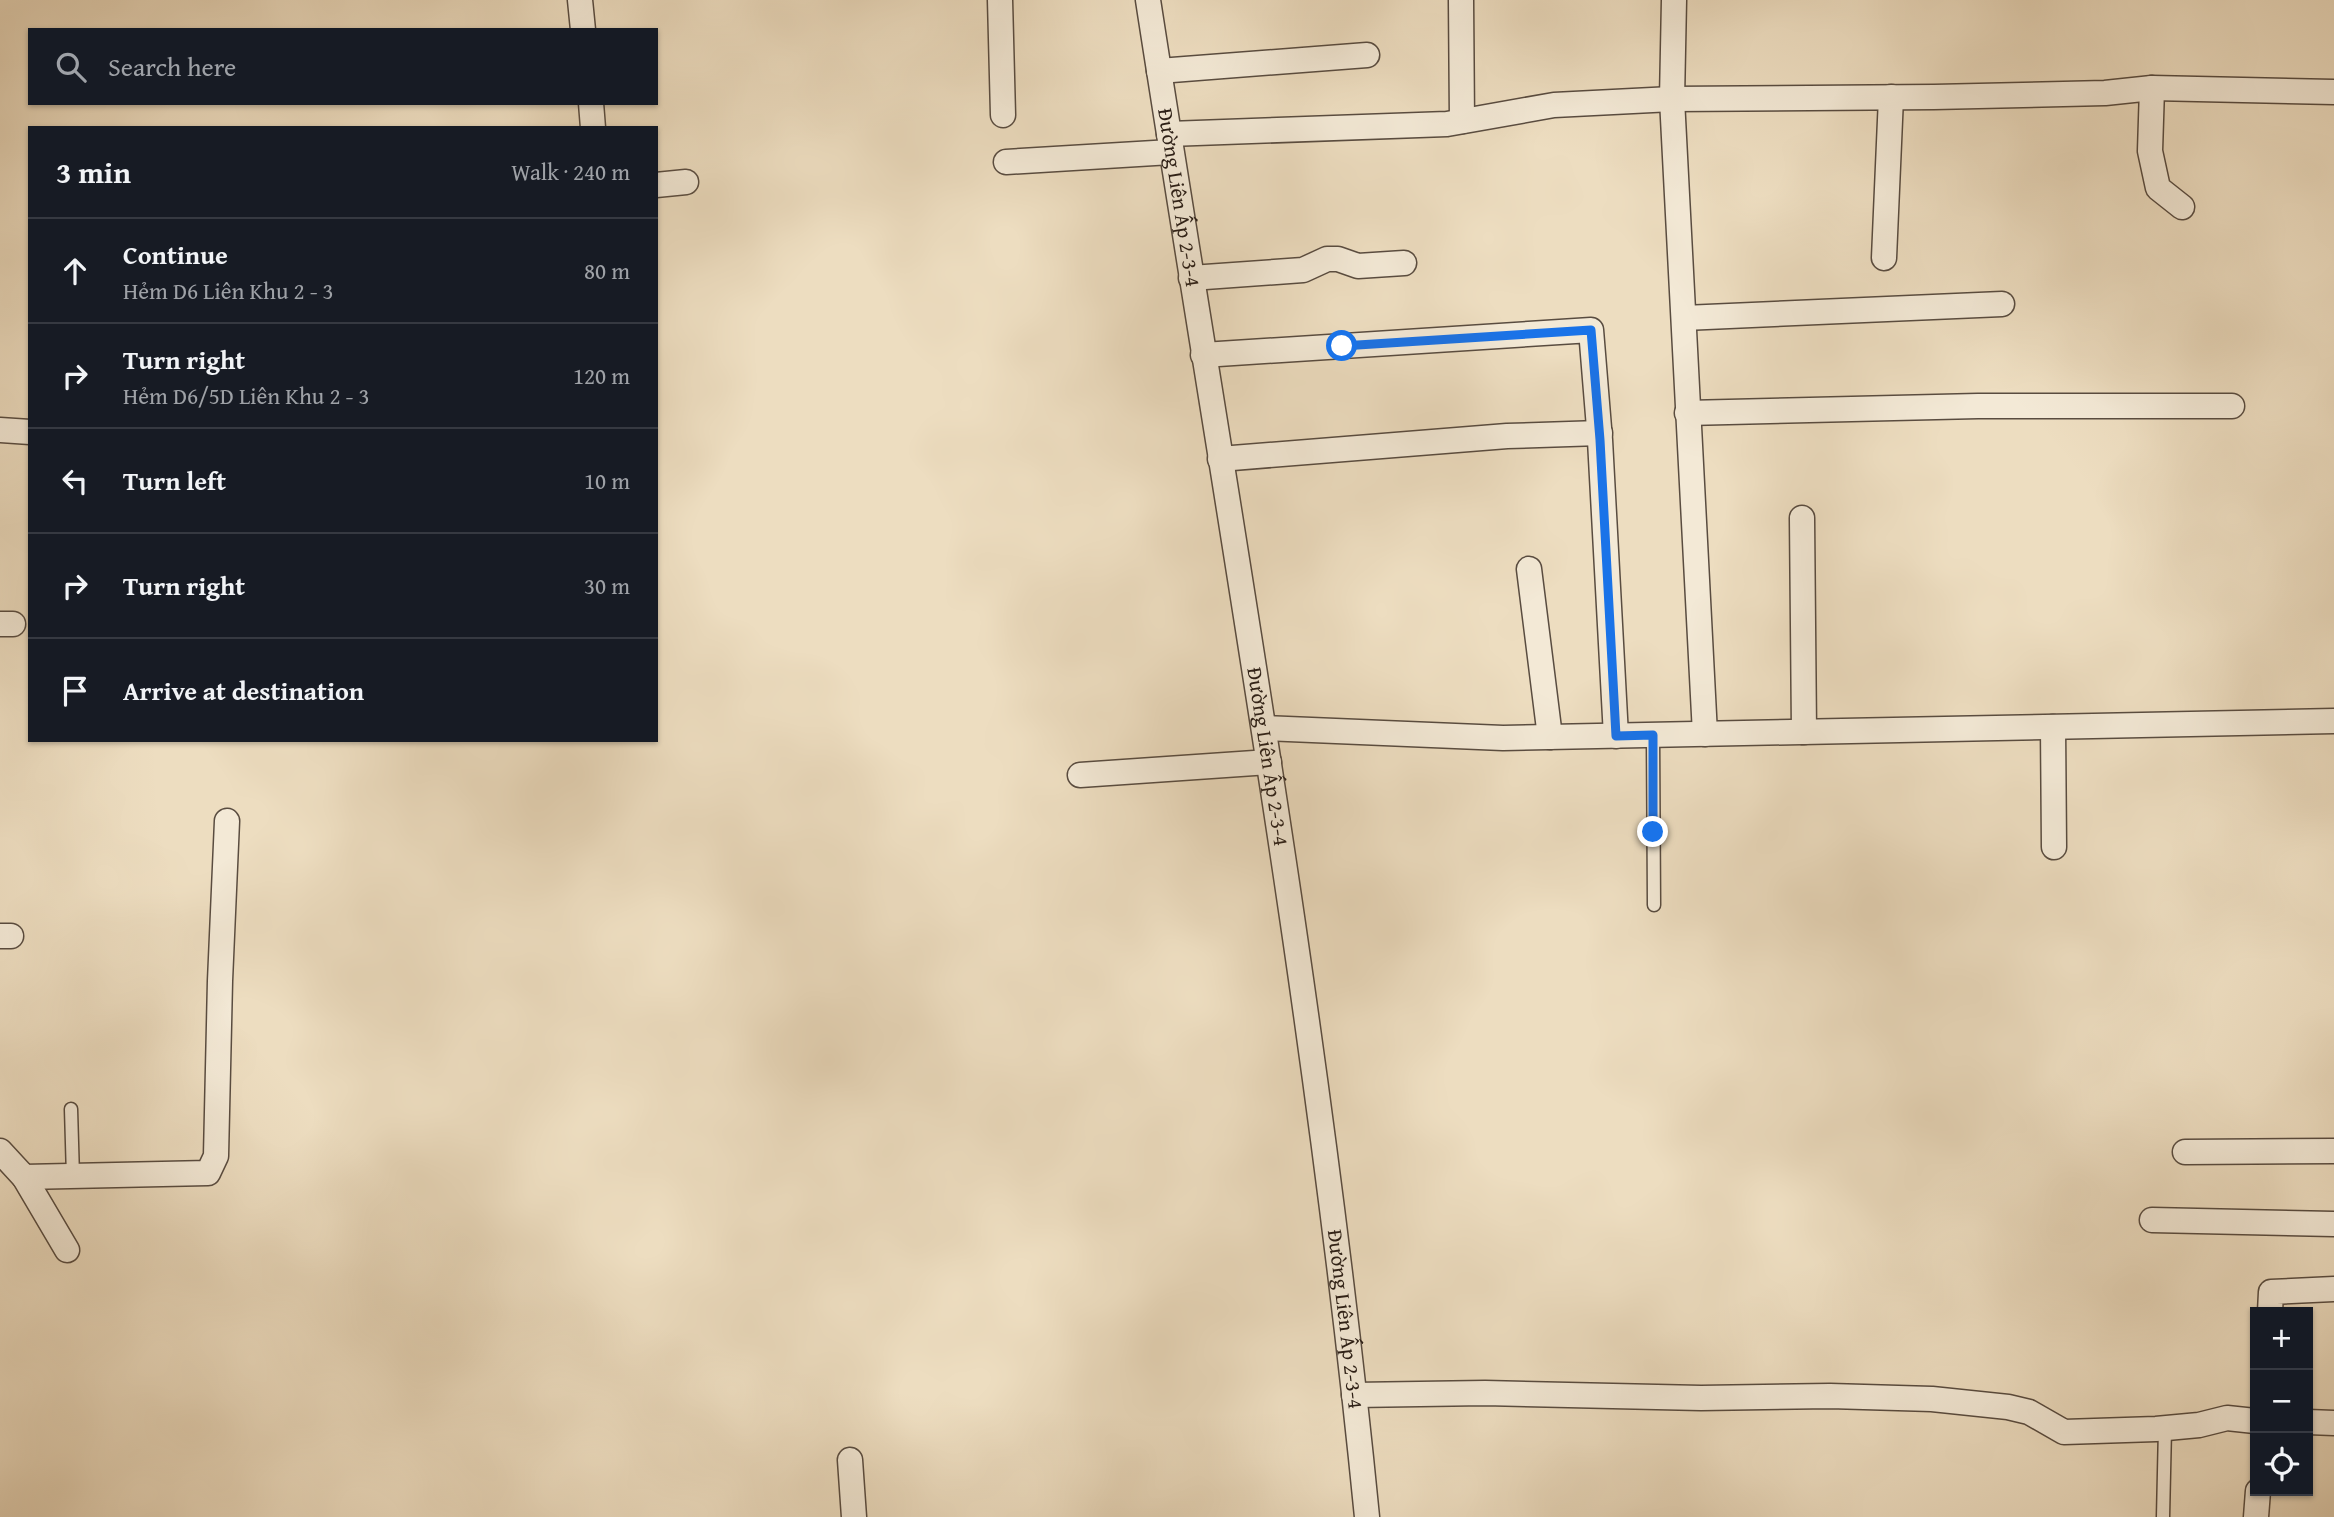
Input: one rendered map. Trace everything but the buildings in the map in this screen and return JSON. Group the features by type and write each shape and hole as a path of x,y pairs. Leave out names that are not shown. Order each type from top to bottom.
{"street":[{"path":"580,0 583,28"},
{"path":"1000,0 1003,114"},
{"name":"Đường Liên Ấp 2-3-4","path":"1148,0 1265,728 1324,1137 1367,1517"},
{"path":"1461,0 1462,121"},
{"path":"1674,0 1672,99 1705,734"},
{"path":"1159,71 1367,55"},
{"path":"1006,162 1170,143 1447,124 1554,104 1672,99 2105,93 2152,88 2334,92"},
{"path":"2152,88 2150,151 2158,188 2182,207"},
{"path":"1884,258 1891,97"},
{"path":"591,105 593,126"},
{"path":"658,186 686,182"},
{"path":"1191,278 1303,270 1316,263 1338,259 1358,266 1404,263"},
{"path":"1684,318 2002,304"},
{"path":"1203,355 1591,330 1600,433 1616,736"},
{"path":"1687,413 1978,406 2232,406"},
{"path":"0,430 28,432"},
{"path":"1220,459 1507,436 1600,433"},
{"path":"1802,518 1804,732"},
{"path":"1529,569 1550,737"},
{"path":"1265,728 1503,738 2334,721"},
{"path":"2053,727 2054,846"},
{"path":"1080,775 1269,762"},
{"path":"24,1177 208,1173 216,1156 227,821"},
{"path":"0,1151 24,1177 67,1250"},
{"path":"2185,1152 2334,1151"},
{"path":"2152,1220 2334,1224"},
{"path":"2270,1307 2271,1292 2334,1289"},
{"path":"1354,1395 1485,1393 1701,1398 1907,1398 2008,1407 2029,1412 2064,1432 2165,1428 2199,1425 2227,1418 2250,1421"},
{"path":"2313,1422 2334,1423"},
{"path":"850,1460 854,1517"},
{"path":"2256,1517 2258,1496"}],"lane":[{"path":"1653,735 1654,905"},
{"path":"71,1109 73,1177"},
{"path":"2163,1517 2165,1428"}],"route":[{"path":"1342,346 1591,330 1600,440 1616,736 1653,735 1653,832"}]}
